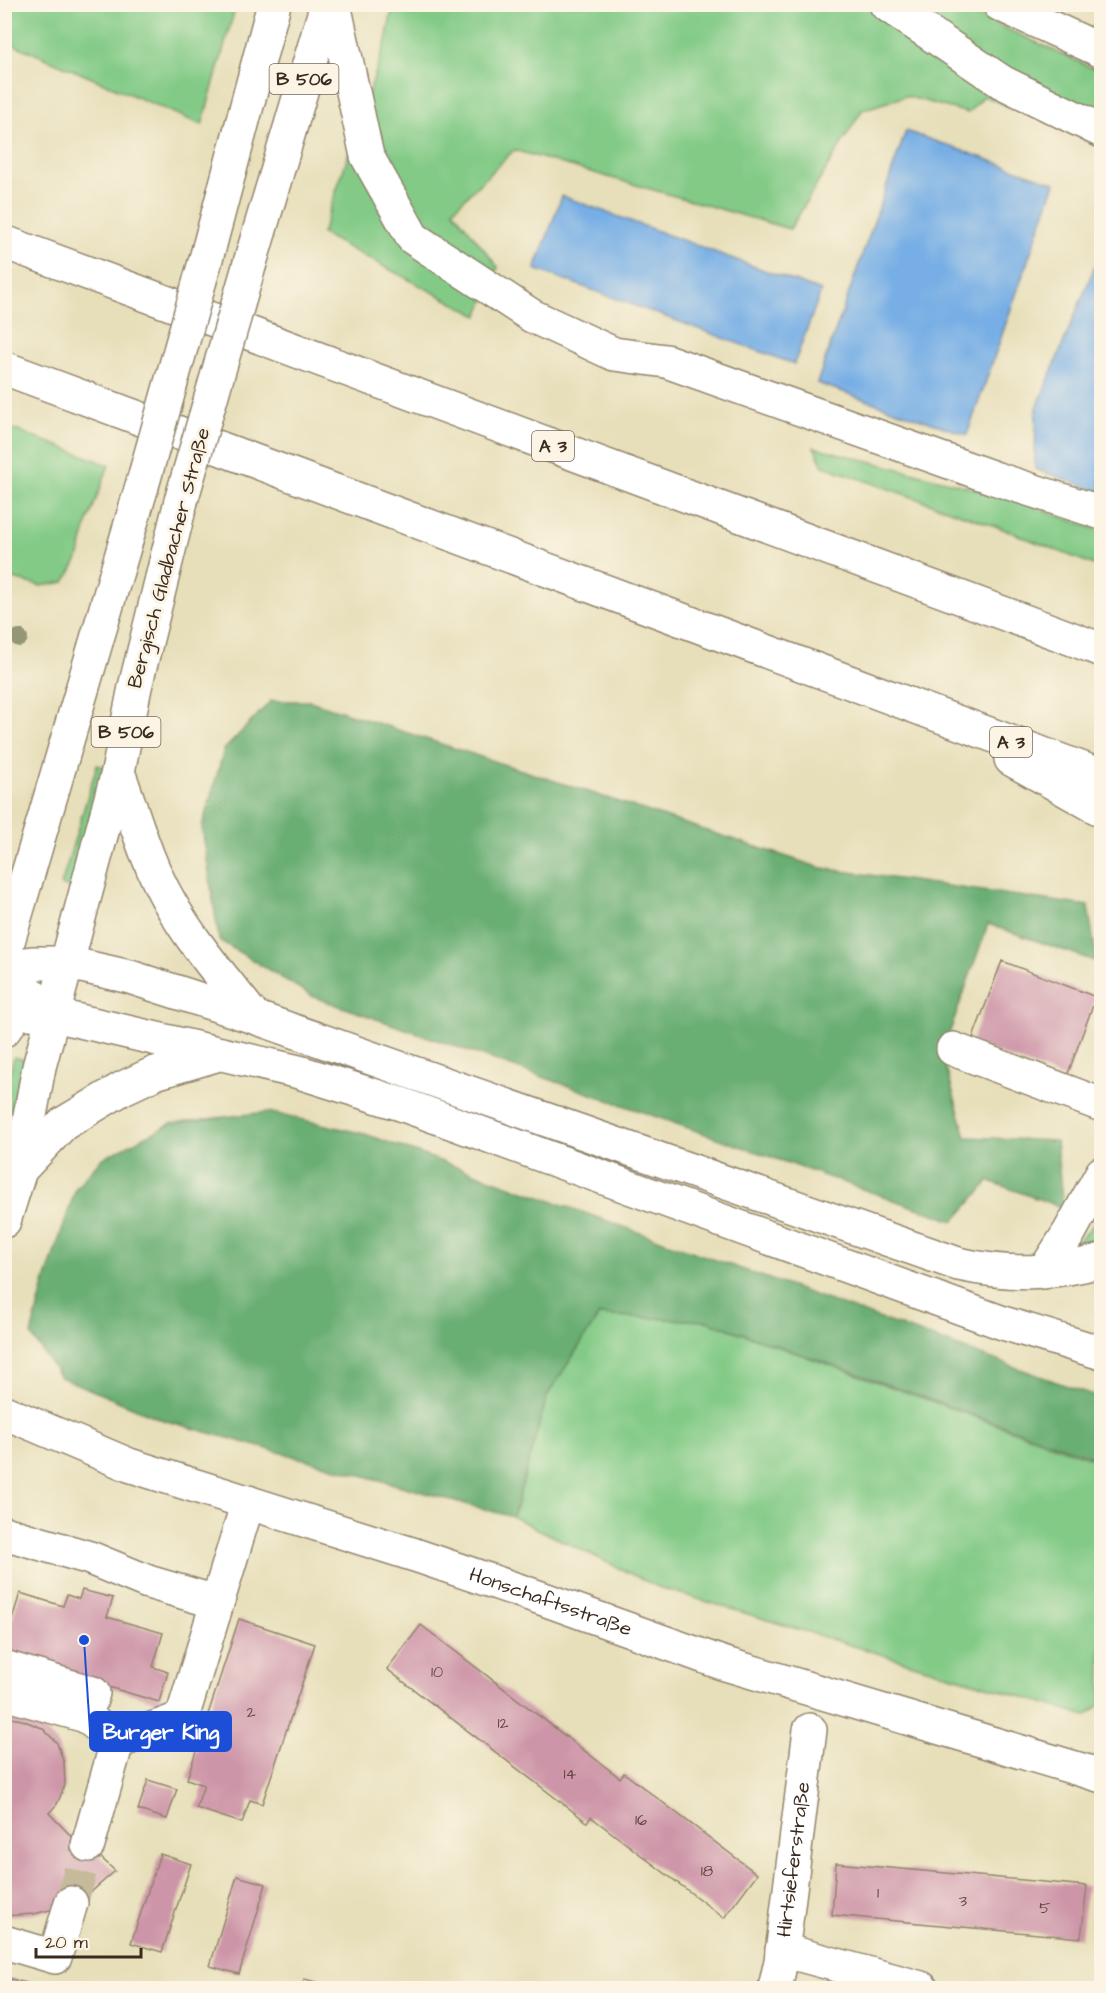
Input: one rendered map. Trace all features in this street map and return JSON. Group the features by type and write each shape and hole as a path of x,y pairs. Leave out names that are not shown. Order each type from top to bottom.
{"main road":[{"name":"B 506","path":"4,955 142,486 274,4"},
{"name":"Bergisch Gladbacher Straße","path":"4,1221 20,1170 39,1067 118,772 135,687 182,501 327,4"},
{"path":"334,4 367,156 413,238 532,316 614,354 666,361 997,479 1101,513"},
{"path":"886,4 1002,82 1101,131"},
{"path":"999,4 1101,51"},
{"name":"A 3","path":"4,242 1101,650"},
{"name":"A 3","path":"4,368 1101,776"},
{"path":"920,709 1101,810"},
{"path":"118,772 154,872 168,900 184,927 254,1017"},
{"path":"4,969 32,963 68,963 130,977 254,1017 958,1264 1006,1272 1044,1272 1078,1267 1101,1260"},
{"path":"4,969 54,1015"},
{"path":"4,1030 18,1012 54,1015 299,1072 401,1104 1003,1323 1101,1353"},
{"path":"953,1049 1101,1104"},
{"path":"20,1170 63,1124 123,1088 155,1073 222,1053"},
{"path":"1044,1272 1070,1233 1101,1173"},
{"name":"Honschaftsstraße","path":"4,1412 129,1464 446,1566 722,1663 1101,1776"},
{"path":"117,1742 182,1718 248,1503"},
{"path":"4,1533 90,1558 148,1582 216,1602"},
{"path":"4,1667 93,1692 86,1716"},
{"path":"4,1693 86,1716 117,1742"},
{"name":"Hirtsieferstraße","path":"775,1989 810,1730"},
{"path":"87,1845 117,1742"},
{"path":"4,1942 55,1957 71,1903"},
{"path":"782,1950 921,1989"}],"green space":[{"path":"4,5 236,5 202,125 5,41"},
{"path":"393,5 955,5 1101,72 1101,144 984,96 968,113 906,96 862,110 790,229 514,150 453,210 498,267 478,316 322,234 386,41"},
{"path":"5,426 109,465 87,524 78,559 65,582 41,586 5,577"},
{"path":"814,447 1011,498 1101,531 1101,568 998,527 823,466"},
{"path":"271,701 310,701 821,868 1088,906 1097,962 988,924 942,1054 966,1137 1056,1141 1063,1208 989,1181 954,1221 314,997 219,940 202,827 224,750"},
{"path":"97,765 105,767 71,888 61,885"},
{"path":"14,1057 25,1060 5,1131 5,1092"},
{"path":"268,1112 365,1134 1101,1398 1101,1460 707,1321 599,1315 547,1396 513,1517 163,1420 60,1377 31,1335 45,1281 76,1188 101,1159 172,1123"},
{"path":"1101,1211 1101,1240 1071,1249 1092,1226"},
{"path":"599,1315 707,1321 1101,1462 1101,1704 1086,1716 658,1587 513,1517 547,1396"}],"water":[{"path":"906,131 1055,183 967,435 817,383"},
{"path":"562,196 821,291 794,364 535,269"},
{"path":"1101,251 1101,492 1035,469 1036,410"}],"building":[{"path":"1002,961 1096,997 1066,1079 971,1043"},
{"path":"82,1590 113,1598 107,1617 163,1633 153,1667 168,1672 159,1702 58,1672 4,1653 4,1646 20,1593 63,1606 67,1595 79,1599"},
{"path":"239,1619 315,1644 262,1804 250,1800 242,1823 196,1808 204,1785 187,1779"},
{"path":"421,1625 620,1778 624,1773 757,1874 724,1918 591,1817 587,1822 387,1669"},
{"path":"11,1718 42,1728 57,1743 64,1763 65,1785 57,1804 49,1813 71,1836 75,1833 115,1871 91,1892 58,1908 34,1914 4,1916 4,1719"},
{"path":"148,1780 177,1789 167,1819 138,1810"},
{"path":"160,1854 191,1864 162,1952 131,1943"},
{"path":"836,1863 1087,1886 1081,1938 832,1915"},
{"path":"237,1876 266,1884 239,1974 210,1966"},
{"path":"4,1977 30,1984 29,1988 4,1988"},
{"path":"304,1979 342,1988 302,1988"}],"tunnel":[{"path":"71,1903 88,1845"}],"place":[{"name":"Burger King","path":"84,1640"}]}
